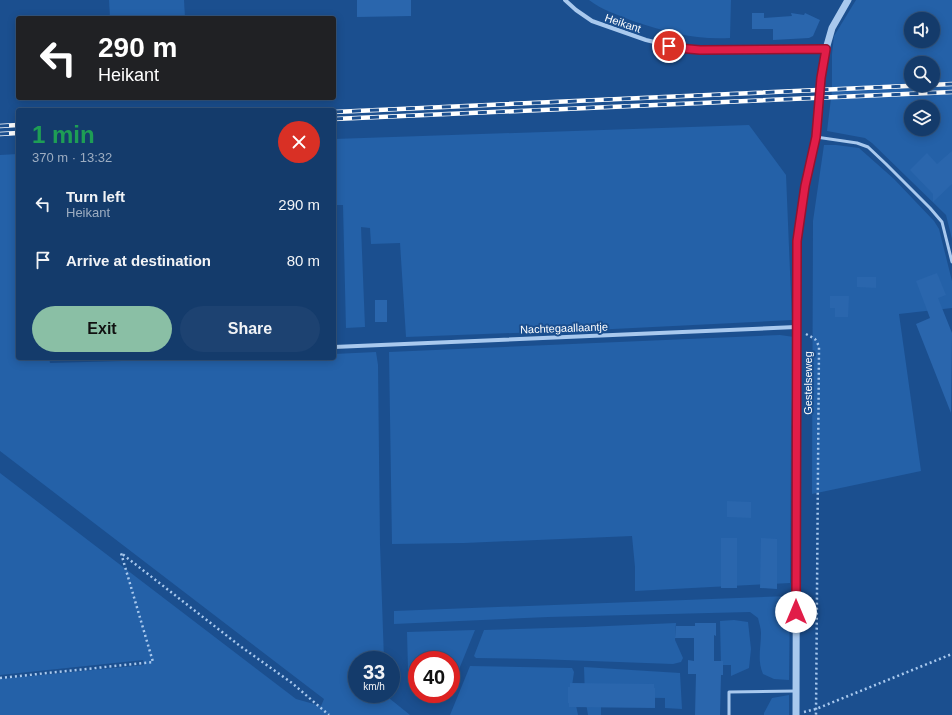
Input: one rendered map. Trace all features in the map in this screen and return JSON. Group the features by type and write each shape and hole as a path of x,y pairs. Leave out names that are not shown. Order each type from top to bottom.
{"street":[{"name":"Heikant","path":"565,0 592,21 646,40 678,48 700,50 826,49"},
{"name":"Gestelseweg","path":"796,714 797,241 805,186 816,137 821,78 826,49 832,28 848,0"},
{"name":"Nachtegaallaantje","path":"336,347 796,327"}],"lane":[{"path":"816,137 857,143 868,147 930,208 942,222 952,262"},
{"path":"728,715 730,692 796,691"}],"path":[{"name":"Gestelseweg","path":"796,327 815,339 819,346 816,715"},
{"path":"0,678 153,662 121,553 240,646 292,683 329,715"},
{"path":"796,714 816,709 952,654"}],"shaded area":[{"path":"109,0 184,0 185,16 110,16"},
{"path":"589,0 731,0 730,38 705,38 657,29 610,12"},
{"path":"856,0 952,0 952,239 946,215 872,143 865,138 827,131 832,90 832,54 834,36"},
{"path":"749,125 786,175 792,320 593,330 406,337 400,243 371,244 370,228 361,227 365,327 346,328 343,205 336,205 336,139"},
{"path":"824,145 859,148 894,179 934,221 939,229 952,281 952,308 899,314 921,471 812,494 813,221"},
{"path":"16,154 16,360 49,360 50,363 159,360 336,360 336,354 376,352 378,365 380,544 384,651 348,651 348,703 395,703 410,715 0,715 0,679 144,665 143,660 0,675 0,473 296,699 321,706 324,699 0,451 0,155"},
{"path":"780,335 794,337 791,429 790,583 635,591 635,567 632,536 464,543 392,544 389,352"},
{"path":"790,596 789,680 774,679 763,674 760,659 760,627 758,618 750,612 548,617 394,624 394,611"},
{"path":"734,620 748,622 751,649 749,668 731,676 731,665 721,665 720,621"},
{"path":"676,623 675,640 683,658 681,662 673,664 476,658 474,656 484,630"},
{"path":"475,630 460,667 460,651 408,651 408,670 407,632"},
{"path":"470,666 572,668 574,672 572,686 578,715 450,715 455,703 460,703 460,690"},
{"path":"584,667 680,673 682,709 665,708 665,698 601,697 601,715 588,715 585,697"},
{"path":"789,695 789,715 764,715 772,698"}],"building":[{"path":"357,0 411,0 411,16 357,17"},
{"path":"752,13 764,13 764,18 792,16 791,13 804,15 805,13 820,20 813,36 809,38 773,40 773,29 752,29"},
{"path":"952,151 952,184 933,202 933,194 910,170 927,153 937,164"},
{"path":"937,273 946,295 938,298 952,333 951,413 916,324 930,318 916,281"},
{"path":"857,277 876,277 876,288 857,287"},
{"path":"830,296 849,296 848,317 835,317 835,308 830,308"},
{"path":"375,300 387,300 387,322 375,322"},
{"path":"727,501 751,502 751,518 727,517"},
{"path":"721,538 737,538 737,588 721,588"},
{"path":"761,538 777,539 777,589 760,588"},
{"path":"695,623 716,623 716,636 714,635 714,661 723,661 723,675 721,675 720,715 695,715 696,674 688,674 688,660 694,661 694,638 675,638 676,626 695,626"},
{"path":"570,683 654,684 655,708 569,707 568,687 570,687"}],"railway":[{"path":"336,112 952,84"},
{"path":"336,119 952,92"},
{"path":"0,126 16,125"},
{"path":"0,134 16,133"}],"route":[{"path":"669,46 700,50 826,49 821,78 819,116 816,137 805,186 797,241 796,612"}]}
